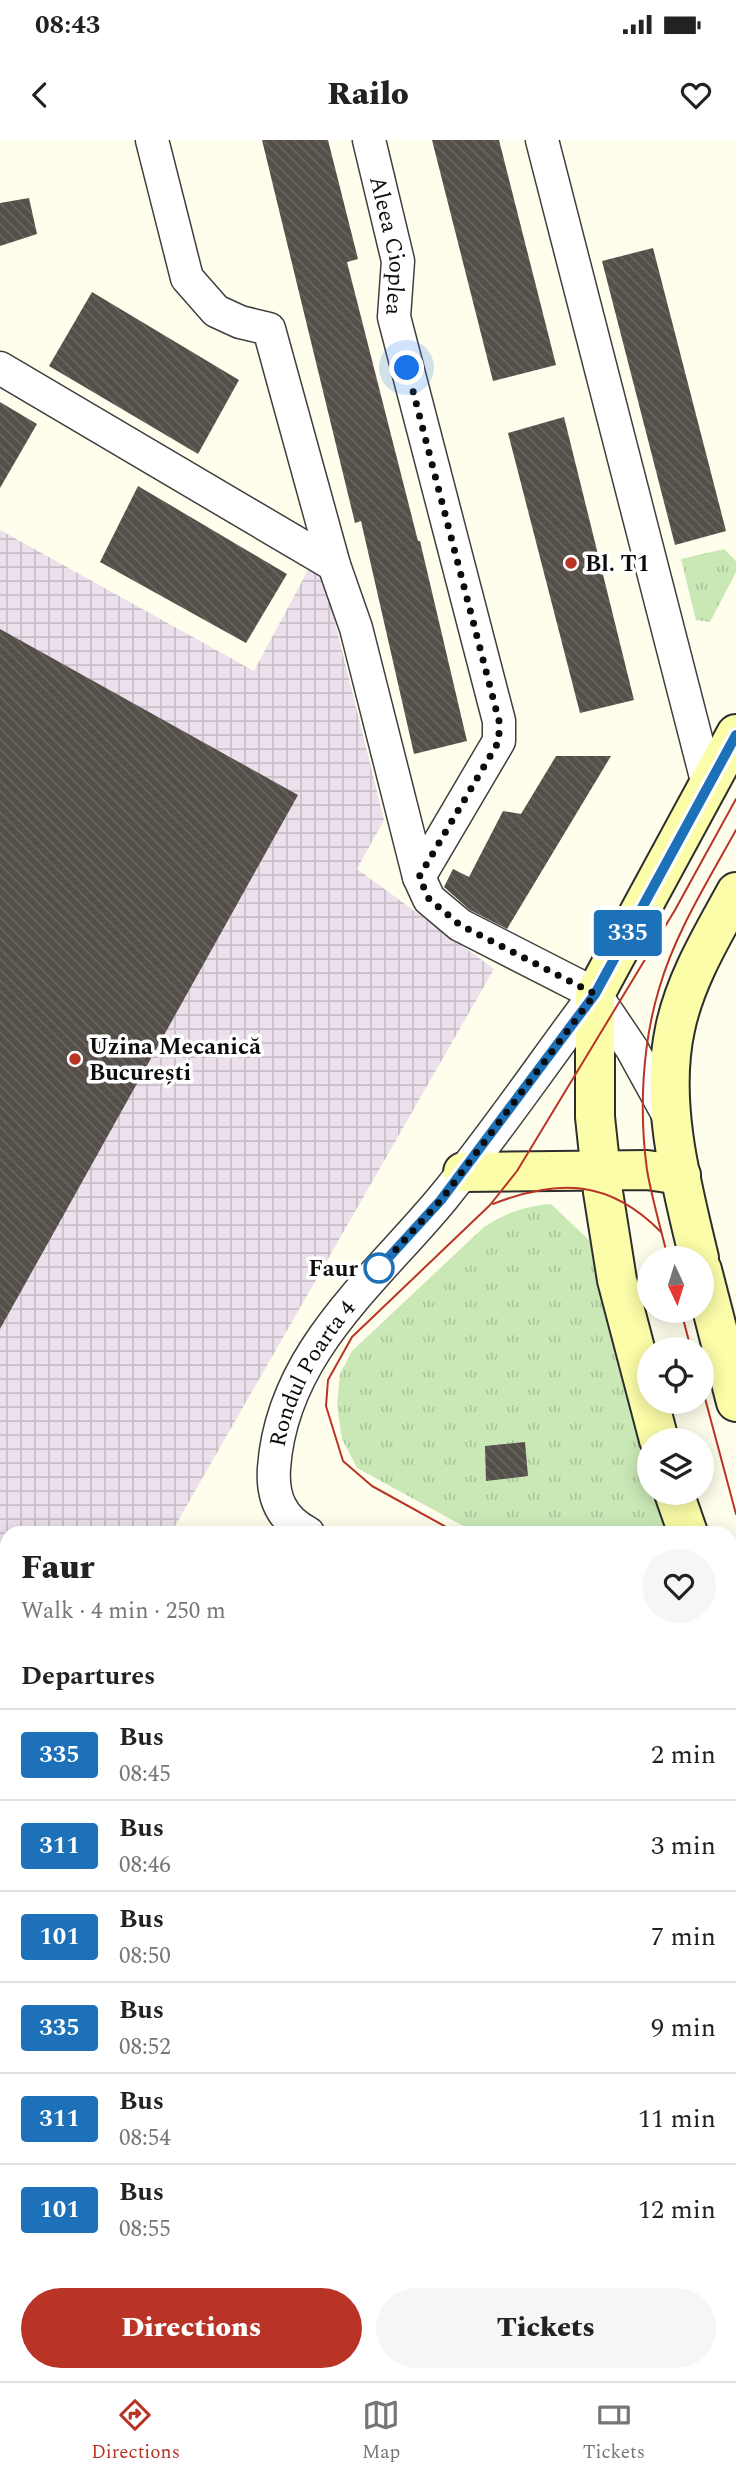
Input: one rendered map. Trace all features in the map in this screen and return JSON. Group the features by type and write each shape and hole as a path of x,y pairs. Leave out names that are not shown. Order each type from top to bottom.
{"main road":[{"path":"656,1428 617,1280 600,1170 595,1105 595,994 736,734"},
{"path":"696,1246 672,1122 674,1031 688,985 736,892"},
{"path":"463,1172 647,1170 681,1175"},
{"path":"714,1317 736,1402"},
{"path":"678,1505 686,1526"}],"street":[{"path":"152,140 187,278 216,311 240,322 269,329 334,565 365,662 419,877 429,899 460,925 595,994 632,1049 672,1122"},
{"name":"Aleea Cioplea","path":"369,140 398,261 394,317 499,721 499,741 419,877"},
{"path":"542,140 708,785"},
{"path":"0,368 334,565"},
{"name":"Rondul Poarta 4","path":"300,1526 279,1508 273,1478 278,1434 302,1370 334,1320 463,1172 595,994"}],"shaded area":[{"path":"0,530 254,671 309,568 324,578 384,820 357,869 494,969 175,1526 0,1526"}],"green space":[{"path":"724,549 736,561 736,572 710,622 696,620 681,559"},
{"path":"551,1204 590,1241 637,1428 637,1505 661,1505 668,1526 463,1526 357,1468 342,1439 337,1406 340,1374 352,1351 484,1227 516,1211"}],"building":[{"path":"262,140 328,140 358,259 347,262 420,541 467,741 414,754 361,521 355,523"},
{"path":"432,140 499,140 556,365 493,381"},
{"path":"29,198 37,234 0,246 0,203"},
{"path":"653,248 726,531 675,545 602,261"},
{"path":"92,292 239,380 198,454 49,366"},
{"path":"0,402 37,424 0,488"},
{"name":"Bl. T1","path":"564,417 634,700 580,713 508,433"},
{"path":"138,486 287,574 246,643 100,562"},
{"name":"Uzina Mecanică București","path":"0,629 298,795 0,1329"},
{"path":"556,756 611,756 507,929 470,910 444,887 453,869 469,877 503,811 521,814"},
{"path":"525,1442 528,1476 486,1481 485,1446"}],"tram line":[{"path":"444,1526 372,1486 343,1461 326,1406 328,1380 352,1337 490,1205 517,1171 675,910 736,799"},
{"path":"665,1246 649,1181 643,1125 649,1033 659,989 674,948 736,830"},
{"path":"493,1204 540,1190 583,1189 603,1193 623,1202 661,1232"},
{"path":"684,1323 688,1337"},
{"path":"709,1414 736,1514"}],"bus line":[{"name":"335","path":"379,1268 441,1200 595,994 736,735"}],"place":[{"name":"Bl. T1","path":"571,563"},
{"name":"Uzina Mecanică București","path":"75,1059"},
{"name":"Faur","path":"379,1268"}],"route":[{"path":"379,1268 441,1200 595,994 460,925 429,899 419,877 499,741 499,721 407,368"}]}
